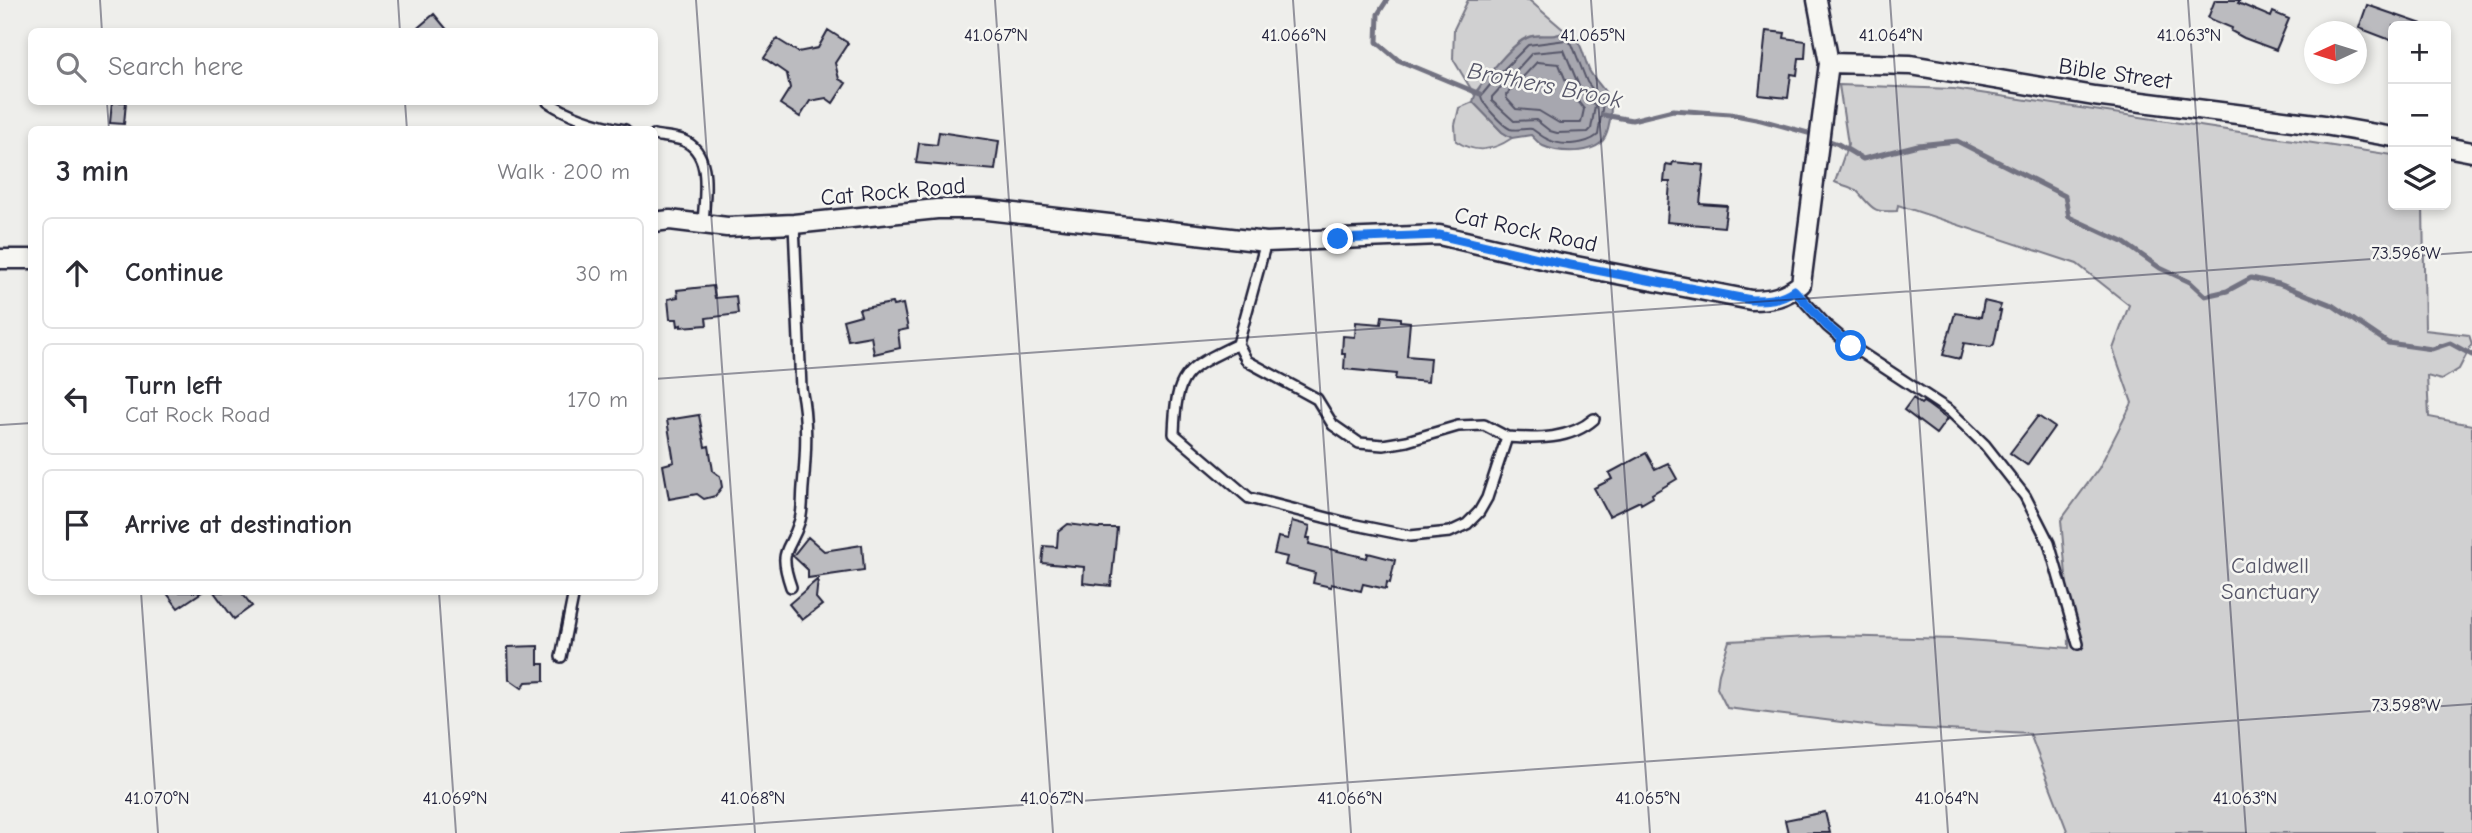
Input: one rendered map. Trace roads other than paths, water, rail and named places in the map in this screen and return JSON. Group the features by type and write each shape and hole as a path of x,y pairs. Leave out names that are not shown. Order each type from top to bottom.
{"street":[{"path":"1794,290 1801,284 1829,63 1817,0"},
{"name":"Bible Street","path":"1829,63 1911,65 2094,96 2324,125 2388,136"},
{"path":"2451,148 2472,152"},
{"name":"Cat Rock Road","path":"658,222 670,220 727,227 794,224 937,209 979,209 1266,242 1439,235 1555,262 1751,300 1770,300 1794,290"},
{"path":"0,259 28,259"}],"lane":[{"path":"553,105 605,126"},
{"path":"658,136 683,141 696,150 704,162 703,224"},
{"path":"791,587 784,567 785,553 800,519 807,447 805,405 801,388 794,224"},
{"path":"1266,242 1238,344 1247,361 1317,399 1333,425 1359,443 1383,445 1458,426 1484,425 1507,437 1537,438 1561,435 1583,428 1594,419"},
{"path":"1794,290 1827,326 1851,346 1950,411 1985,444 2025,496 2049,542 2078,644"},
{"path":"1238,344 1194,368 1182,382 1175,399 1174,434 1249,498 1399,535 1419,536 1451,532 1467,524 1479,512 1487,498 1507,437"},
{"path":"561,657 573,595"}],"water":[{"path":"1565,31 1579,43 1589,70 1606,93 1611,107 1606,136 1599,144 1584,150 1550,148 1531,135 1512,138 1502,132 1473,102 1487,76 1520,42 1532,36 1556,35"}],"waterway":[{"name":"Brothers Brook","path":"1387,0 1378,14 1377,42 1398,60 1480,94"},
{"name":"Brothers Brook","path":"1603,115 1632,120 1673,110 1730,114 1808,133 1838,144 1863,159 1918,145 1957,141 2065,196 2069,217 2123,242 2160,268 2190,282 2205,296 2227,291 2251,278 2279,284 2332,305 2388,343 2432,349 2450,343 2472,355"}],"park label":[{"name":"Caldwell Sanctuary","path":"2270,578"}]}
